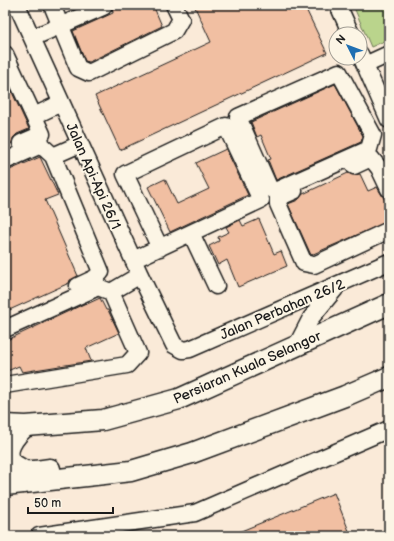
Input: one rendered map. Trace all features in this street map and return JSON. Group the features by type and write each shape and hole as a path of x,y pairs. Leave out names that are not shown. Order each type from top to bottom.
{"main road":[{"name":"Persiaran Kuala Selangor","path":"5,425 26,426 103,420 179,399 389,304"},
{"path":"7,486 131,471 192,453 389,378"},
{"path":"26,426 12,437 6,446 6,455 10,462 25,471 105,465 131,471"}],"street":[{"name":"Jalan Api-Api 26/1","path":"17,5 133,260 174,345"},
{"path":"52,5 78,68 89,73 174,31 181,19 174,5"},
{"path":"338,5 347,26"},
{"path":"32,38 103,7"},
{"path":"5,54 42,134 5,151"},
{"path":"368,59 389,54"},
{"path":"365,66 389,120"},
{"path":"373,135 339,72 238,117 269,187 275,191 369,149 373,135 389,127"},
{"path":"34,116 61,102"},
{"path":"133,260 160,248 261,200 226,126 125,174 160,248"},
{"path":"53,156 80,144"},
{"path":"5,161 41,145 53,156 101,272 95,278 5,318"},
{"path":"389,189 379,168 372,158 278,198 278,204 304,263 314,265 389,230"},
{"path":"191,233 216,286"},
{"name":"Jalan Perbahan 26/2","path":"174,345 183,350 190,349 389,262"},
{"path":"111,292 140,275"},
{"path":"297,345 311,318 338,285"},
{"path":"5,329 98,287 111,292 138,352 128,365 5,385"},
{"path":"42,535 195,513 389,429"}],"green space":[{"path":"353,5 389,5 389,39 371,47 368,40 368,26 362,26"}],"building":[{"path":"112,5 153,5 162,26 89,62 85,61 73,31 113,13"},
{"path":"194,5 304,5 327,53 120,150 95,96 211,42"},
{"path":"5,77 29,129 17,134 13,138 12,143 5,146"},
{"path":"335,84 363,136 361,142 276,180 268,160 271,159 261,135 257,137 251,122"},
{"path":"226,149 248,195 170,232 148,187 165,179 177,204 209,189 196,163"},
{"path":"40,157 58,195 45,200 78,276 70,280 69,283 5,312 5,172"},
{"path":"348,173 354,175 360,174 368,191 377,187 389,207 389,221 311,255 288,204 298,200 303,194"},
{"path":"259,219 274,254 281,251 287,266 238,287 227,260 218,265 209,246 219,241 218,237 229,232 226,227 240,220 243,226"},
{"path":"100,298 106,310 108,310 119,333 86,348 91,361 22,372 19,366 5,372 5,341 86,303 87,304"},
{"path":"334,493 351,536 229,536"}]}
